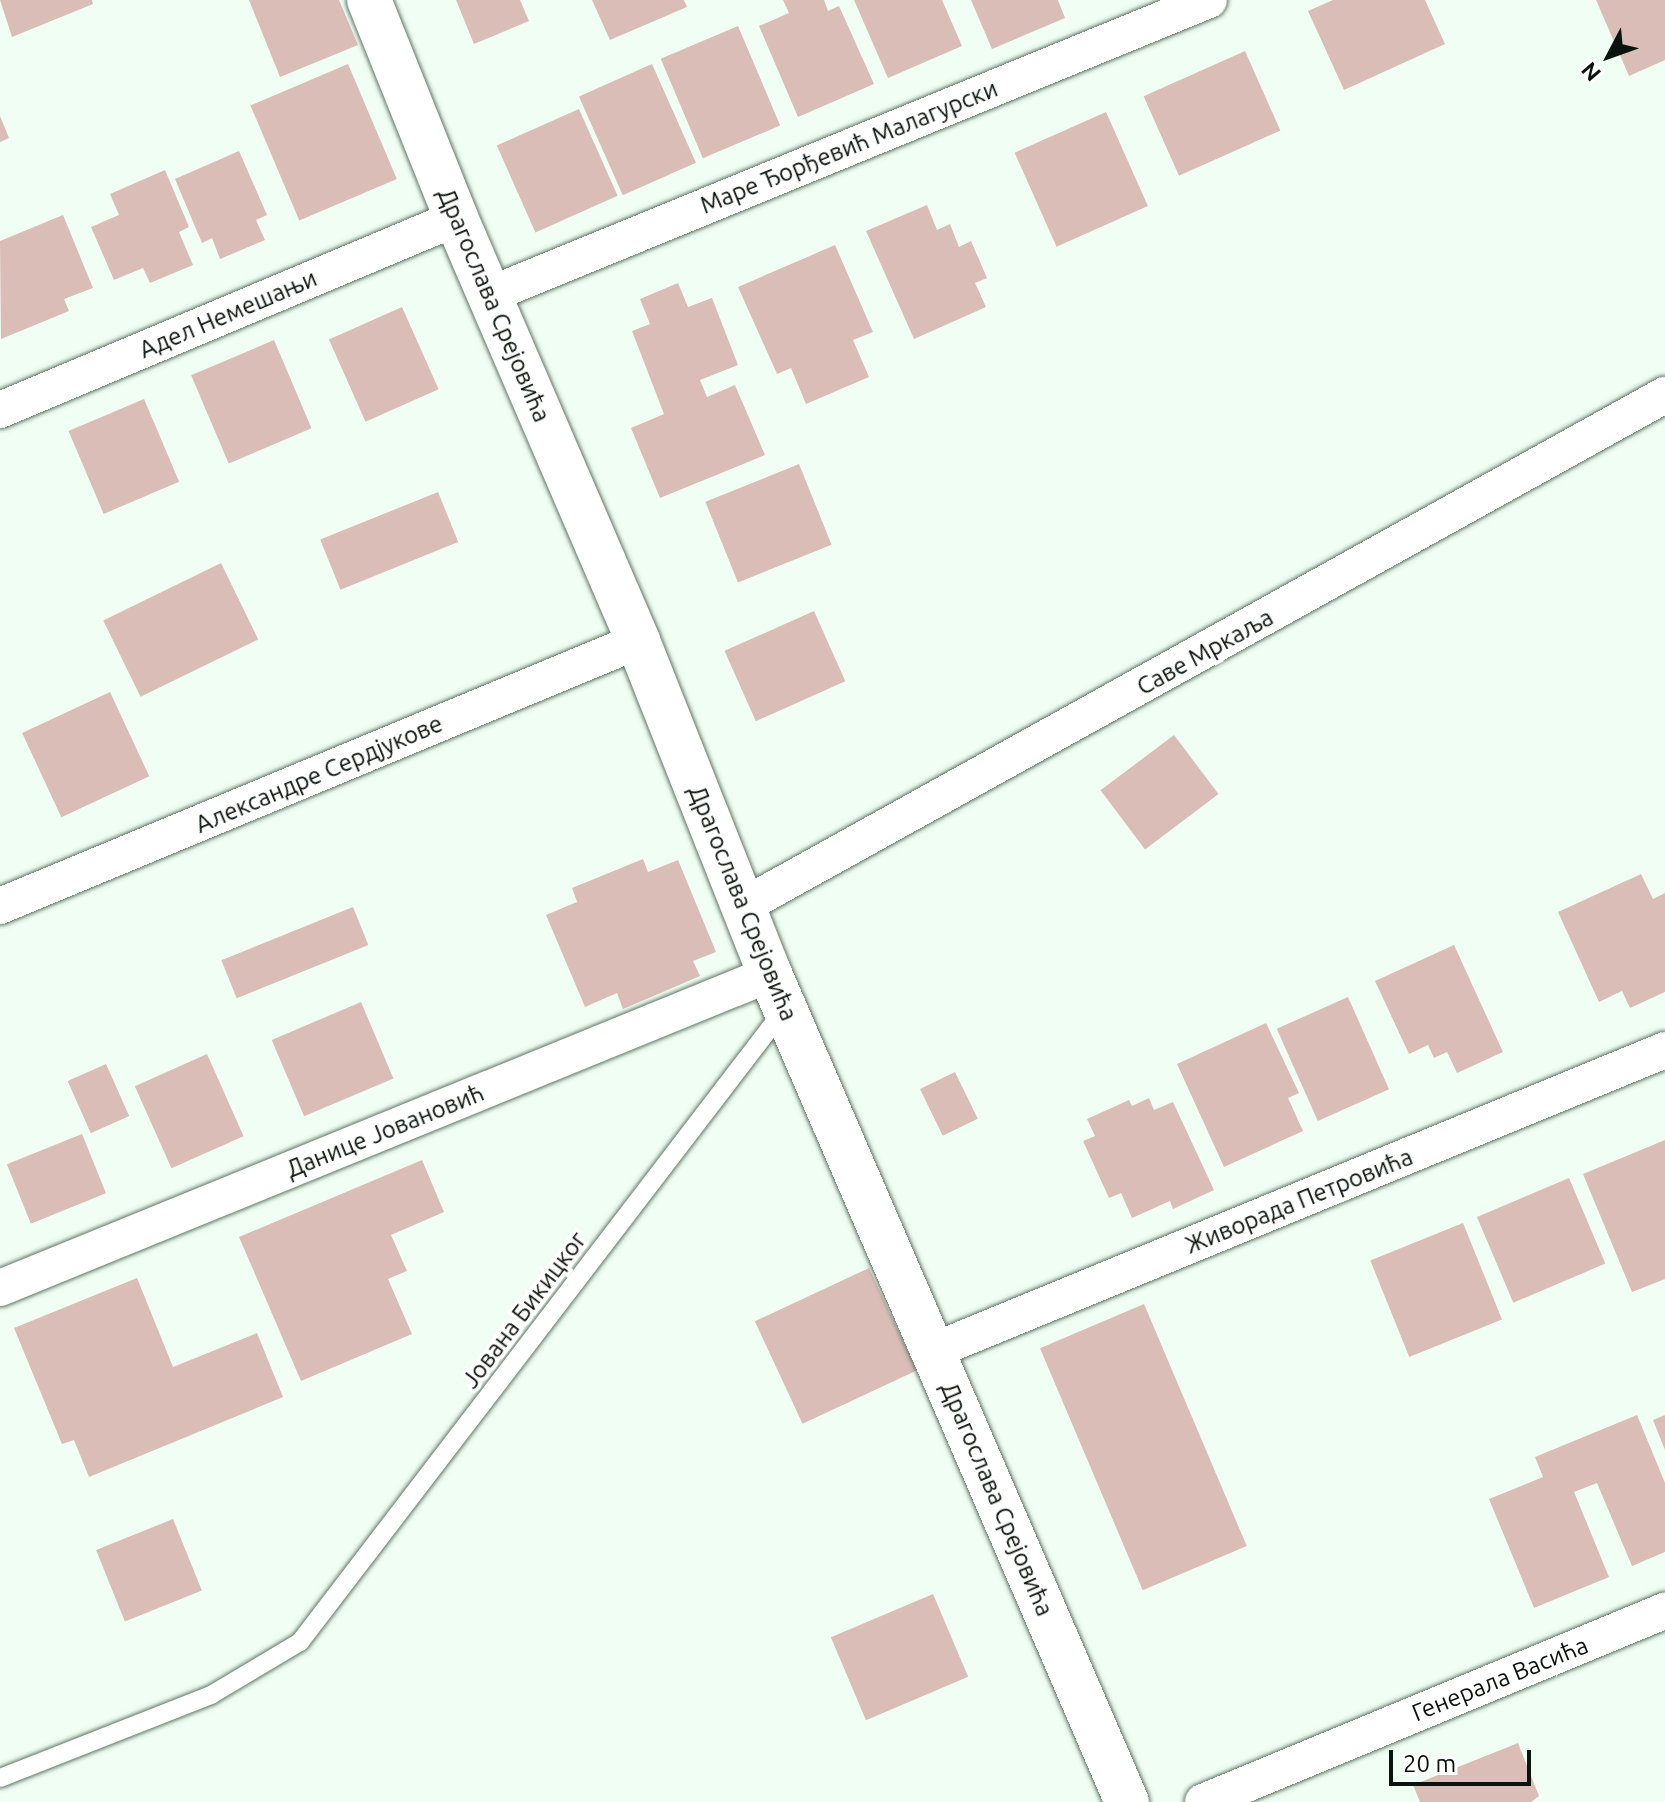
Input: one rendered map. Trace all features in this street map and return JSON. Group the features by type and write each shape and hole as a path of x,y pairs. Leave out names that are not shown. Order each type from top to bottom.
{"street":[{"name":"Драгослава Срејовића","path":"369,0 456,218 638,641 778,991 1127,1802"},
{"name":"Маре Ђорђевић Малагурски","path":"489,295 1209,0"},
{"name":"Адел Немешањи","path":"0,410 456,218"},
{"name":"Саве Мркаља","path":"743,906 1665,395"},
{"name":"Александре Сердјукове","path":"0,906 638,641"},
{"name":"Данице Јовановић","path":"0,1288 778,991"},
{"name":"Живорада Петровића","path":"933,1351 1665,1050"},
{"name":"Генерала Васића","path":"1203,1802 1665,1611"}],"lane":[{"name":"Јована Бикицког","path":"0,1778 211,1695 300,1642 778,991"}],"building":[{"path":"0,0 92,0 93,4 12,37"},
{"path":"249,0 339,0 358,45 280,77"},
{"path":"456,0 520,0 529,21 474,44"},
{"path":"592,0 684,0 687,7 610,40"},
{"path":"783,0 824,0 828,11 839,6 874,84 798,117 759,26 789,13"},
{"path":"854,0 942,0 962,46 888,78"},
{"path":"971,0 1058,0 1065,18 992,49"},
{"path":"1333,0 1425,0 1445,44 1344,90 1308,11"},
{"path":"1596,0 1665,0 1665,60 1629,76"},
{"path":"738,26 780,125 703,158 661,59"},
{"path":"1245,51 1280,130 1179,176 1144,96"},
{"path":"348,64 397,179 299,220 250,105"},
{"path":"652,64 696,163 623,195 579,97"},
{"path":"579,109 618,196 535,232 497,146"},
{"path":"1106,112 1148,206 1057,247 1015,153"},
{"path":"0,116 9,138 0,142"},
{"path":"239,151 267,215 256,220 265,240 220,259 212,238 202,243 175,179"},
{"path":"165,170 189,227 179,232 193,265 150,283 143,268 114,280 91,227 119,215 110,194"},
{"path":"927,205 937,230 950,224 959,247 971,241 987,278 975,283 986,307 914,339 866,231"},
{"path":"63,215 93,288 64,299 69,311 1,339 0,241"},
{"path":"835,245 873,332 853,340 869,377 806,404 791,368 777,374 738,287"},
{"path":"678,283 688,307 712,298 738,365 700,380 707,397 735,385 765,455 660,498 631,428 664,414 632,331 650,324 640,299"},
{"path":"402,307 439,389 366,422 329,340"},
{"path":"274,340 312,428 229,464 191,375"},
{"path":"144,399 179,482 104,514 69,431"},
{"path":"799,464 832,545 738,583 705,502"},
{"path":"438,492 458,542 340,590 320,540"},
{"path":"221,563 258,639 141,697 103,620"},
{"path":"814,611 845,681 756,721 724,651"},
{"path":"110,692 149,776 61,817 22,733"},
{"path":"1174,735 1219,794 1145,849 1101,790"},
{"path":"643,859 648,872 678,860 716,952 693,961 700,976 623,1009 617,993 585,1007 546,915 577,902 572,888"},
{"path":"1641,874 1653,899 1665,893 1665,992 1630,1008 1622,991 1599,1002 1558,912"},
{"path":"353,907 368,945 237,998 221,960"},
{"path":"1454,945 1503,1052 1457,1073 1447,1052 1434,1058 1428,1045 1409,1054 1375,981"},
{"path":"1348,997 1389,1089 1318,1121 1277,1029"},
{"path":"361,1002 393,1078 304,1116 272,1040"},
{"path":"1266,1023 1299,1093 1288,1098 1303,1131 1224,1167 1177,1064"},
{"path":"207,1054 244,1136 171,1168 135,1086"},
{"path":"106,1064 129,1116 91,1133 68,1081"},
{"path":"955,1072 978,1119 943,1136 920,1089"},
{"path":"1149,1098 1154,1110 1173,1102 1214,1190 1173,1209 1170,1201 1132,1218 1121,1193 1109,1198 1083,1141 1095,1136 1087,1119 1129,1100 1132,1106"},
{"path":"82,1134 106,1193 31,1224 7,1164"},
{"path":"1665,1140 1665,1279 1632,1292 1583,1174"},
{"path":"422,1160 444,1212 391,1235 407,1271 388,1279 412,1334 301,1381 239,1237"},
{"path":"1569,1178 1605,1264 1513,1303 1477,1217"},
{"path":"1463,1223 1502,1319 1409,1357 1370,1260"},
{"path":"869,1268 917,1370 803,1424 755,1321"},
{"path":"137,1278 173,1367 257,1333 283,1397 89,1477 74,1440 62,1444 14,1328"},
{"path":"1144,1304 1247,1546 1143,1590 1040,1348"},
{"path":"1637,1415 1665,1483 1665,1552 1632,1566 1597,1483 1574,1492 1609,1577 1534,1608 1489,1499 1543,1477 1535,1457"},
{"path":"1665,1415 1665,1450 1653,1420"},
{"path":"173,1519 202,1590 125,1621 96,1550"},
{"path":"933,1594 968,1677 866,1720 831,1637"},
{"path":"1518,1743 1539,1796 1531,1802 1420,1802 1413,1785"}]}
